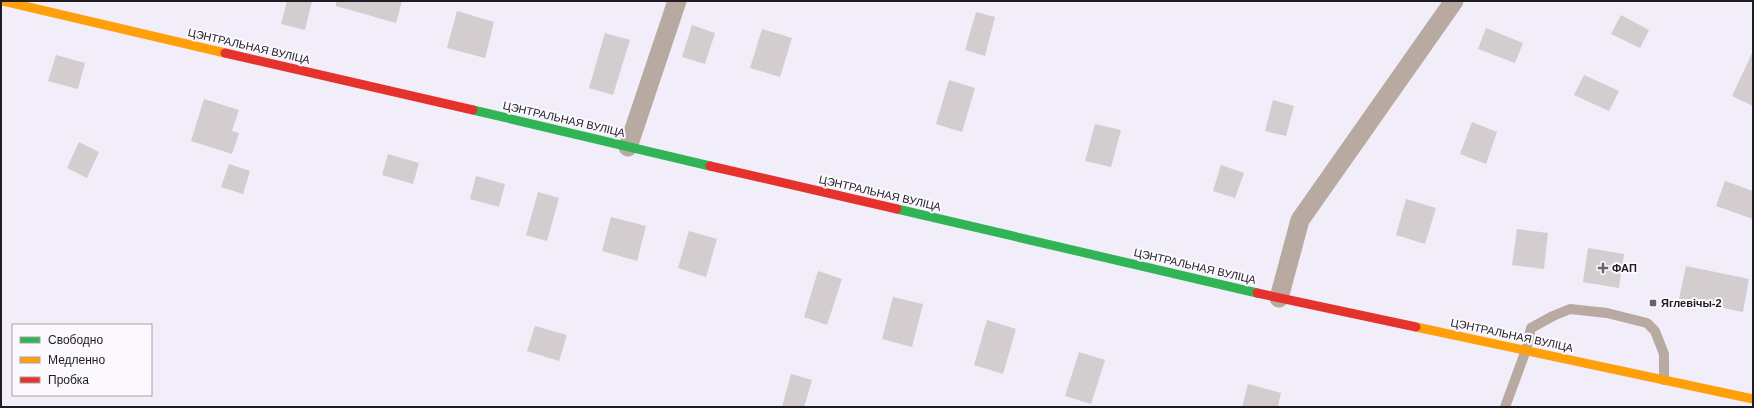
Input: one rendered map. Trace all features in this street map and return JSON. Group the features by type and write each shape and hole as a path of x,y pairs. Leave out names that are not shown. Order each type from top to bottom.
{"street":[{"name":"ЦЭНТРАЛЬНАЯ ВУЛІЦА","path":"3,1 1279,298 1753,399"},
{"path":"628,146 677,1"},
{"path":"1279,298 1300,220 1454,1"}],"lane":[{"path":"1505,407 1526,350 1531,328 1570,309 1606,313 1647,323 1655,331 1664,354 1664,380"}],"building":[{"path":"287,1 312,1 305,30 281,24"},
{"path":"336,1 402,1 396,23 336,6"},
{"path":"457,11 494,22 485,58 447,48"},
{"path":"976,12 995,17 985,56 965,50"},
{"path":"1621,15 1649,30 1640,48 1611,34"},
{"path":"692,25 715,33 705,64 682,57"},
{"path":"1486,28 1523,43 1515,63 1478,49"},
{"path":"762,29 792,38 780,77 750,68"},
{"path":"605,33 630,40 613,95 589,88"},
{"path":"1753,51 1753,106 1732,96"},
{"path":"56,55 85,63 78,89 48,81"},
{"path":"1584,75 1619,91 1609,111 1574,95"},
{"path":"949,80 975,88 962,132 936,124"},
{"path":"204,99 239,110 232,131 239,133 232,154 191,141"},
{"path":"1273,100 1294,106 1286,136 1265,131"},
{"path":"1472,122 1497,132 1486,164 1460,154"},
{"path":"1095,124 1121,130 1111,167 1085,161"},
{"path":"79,142 99,152 87,178 67,168"},
{"path":"388,154 419,163 413,184 382,175"},
{"path":"229,164 250,171 243,194 221,187"},
{"path":"1221,165 1244,173 1235,198 1213,191"},
{"path":"476,176 505,184 499,207 470,199"},
{"path":"1725,181 1753,191 1753,219 1716,206"},
{"path":"538,192 559,198 547,241 526,235"},
{"path":"1406,199 1436,208 1425,244 1396,235"},
{"path":"611,217 646,226 637,261 602,251"},
{"path":"1517,229 1548,233 1544,269 1512,265"},
{"path":"689,231 717,239 706,277 678,268"},
{"name":"ФАП","path":"1588,248 1624,254 1619,288 1583,282"},
{"path":"1686,266 1749,279 1743,312 1679,299"},
{"path":"818,271 842,279 827,325 804,317"},
{"path":"893,297 923,304 912,347 882,339"},
{"path":"987,320 1016,329 1003,374 974,365"},
{"path":"535,326 567,335 559,361 527,351"},
{"path":"1079,352 1105,360 1091,404 1065,396"},
{"path":"791,374 812,380 804,407 782,407"},
{"path":"1248,384 1281,393 1278,407 1242,407"}],"traffic: fast":[{"path":"473,110 710,166"},
{"path":"897,209 1257,293"}],"traffic: slow":[{"path":"3,1 225,53"},
{"path":"1416,327 1753,399"}],"traffic: jam":[{"path":"225,53 473,110"},
{"path":"710,166 897,209"},
{"path":"1257,293 1416,327"}],"place":[{"name":"ФАП","path":"1603,268"},
{"name":"Яглевічы-2","path":"1653,303"}]}
